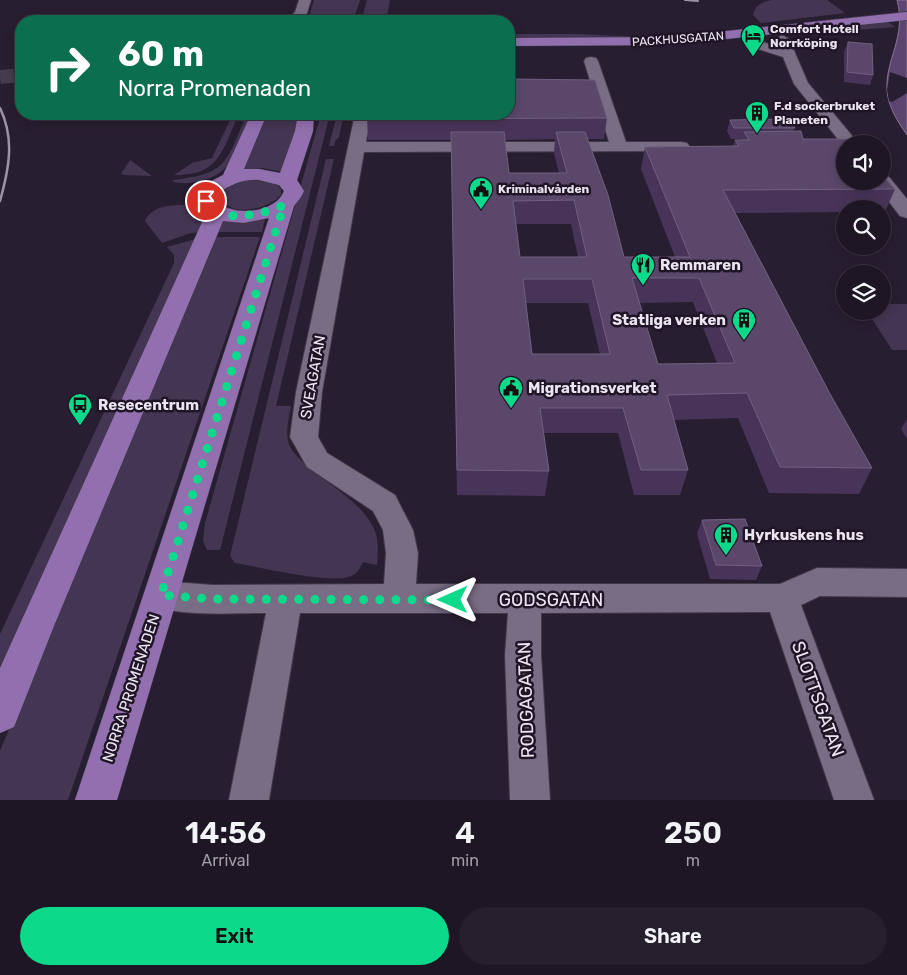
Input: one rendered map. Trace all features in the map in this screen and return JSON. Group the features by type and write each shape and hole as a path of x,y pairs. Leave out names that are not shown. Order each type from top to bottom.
{"main road":[{"name":"PACKHUSGATAN","path":"515,42 679,40 902,22"},
{"name":"PACKHUSGATAN","path":"515,48 668,48 751,42 784,47 902,22"},
{"path":"231,178 256,120"},
{"path":"284,205 262,214 235,216 214,210 206,201 208,192 216,185 231,178 263,174 287,181 305,122"},
{"name":"NORRA PROMENADEN","path":"96,800 284,205 293,193 292,187 287,181"},
{"path":"0,714 36,626 194,266 213,220 214,210"}],"street":[{"path":"299,15 305,0"},
{"path":"784,47 801,84 837,135"},
{"path":"591,61 619,147"},
{"name":"SVEAGATAN","path":"362,120 309,392 304,436 317,460 384,503 398,530 402,553 398,600"},
{"path":"357,147 695,147"},
{"path":"889,190 907,212"},
{"name":"GODSGATAN","path":"161,595 212,599 286,600 782,598 817,582 907,583"},
{"name":"SLOTTSGATAN","path":"782,598 854,800"},
{"path":"249,800 286,600"},
{"name":"RODGAGATAN","path":"525,600 523,655 530,800"}],"shaded area":[{"path":"314,0 360,0 355,15 310,15"},
{"path":"367,0 390,0 387,15 363,15"},
{"path":"772,0 827,0 845,13 761,23 753,15 755,9 760,4"},
{"path":"897,0 907,0 907,135 891,108 887,90 889,68 898,36 899,13"},
{"path":"886,21 896,27 804,34 798,31"},
{"path":"755,30 673,38 515,40 515,34 581,34 656,38"},
{"path":"230,120 236,120 218,158 211,165 202,171 174,175 192,163 212,158"},
{"path":"244,120 250,120 235,155 222,171 213,177 201,181 173,182 173,180 205,174 215,169 229,154"},
{"path":"261,120 299,120 282,172 263,168 240,171"},
{"path":"319,120 328,120 220,550 207,550 203,541 205,523"},
{"path":"336,120 343,120 339,137 335,141 334,146 329,146"},
{"path":"326,159 334,159 276,406 291,406 287,436 295,454 354,503 362,511 375,531 378,544 377,565 363,562 351,576 341,578 312,577 235,563 230,556"},
{"path":"130,160 152,176 121,174"},
{"path":"255,179 276,183 281,189 281,195 259,208 231,208 224,203 220,196 226,188 230,185"},
{"path":"187,205 201,211 204,225 201,232 191,233 162,243 145,221 154,210"},
{"path":"220,218 247,222 265,219 262,232 215,232"},
{"path":"213,237 260,237 68,800 0,800 0,751"},
{"path":"199,238 0,695 0,634 174,263 174,255 167,247"},
{"path":"891,304 907,304 907,350 892,350 873,320 891,320"}],"pier":[{"path":"890,72 907,78 907,93 892,102 889,101 887,90"}],"building":[{"path":"848,42 872,44 873,75 847,72"},
{"path":"515,79 595,80 607,118 515,118"},
{"path":"783,119 794,125 795,128 734,128 730,120"},
{"name":"Statliga verken","path":"801,131 803,139 836,139 836,189 723,190 829,392 872,468 780,467 747,393 667,395 688,470 641,470 623,408 540,408 549,471 457,470 451,132 504,132 509,173 567,173 556,132 585,132 608,195 624,257 690,257 645,147 739,146 735,140 749,140 744,132","holes":["574,200 587,257 520,257 513,201","632,278 699,278 735,363 658,364","523,279 592,279 610,354 532,354"]},
{"path":"745,519 762,566 716,565 702,520"}],"tunnel":[{"path":"0,77 15,76"}],"railway":[{"path":"685,0 698,1"},
{"path":"0,108 8,131 9,143 8,166 0,201"}],"place":[{"name":"Comfort Hotell Norrköping","path":"753,57"},
{"name":"F.d sockerbruket Planeten","path":"757,134"},
{"name":"Kriminalvården","path":"481,210"},
{"name":"Remmaren","path":"643,286"},
{"name":"Statliga verken","path":"744,341"},
{"name":"Migrationsverket","path":"511,409"},
{"name":"Resecentrum","path":"80,426"},
{"name":"Hyrkuskens hus","path":"726,556"}],"route":[{"path":"206,201 210,208 235,216 262,214 284,205 161,595 212,599 453,600"}]}
